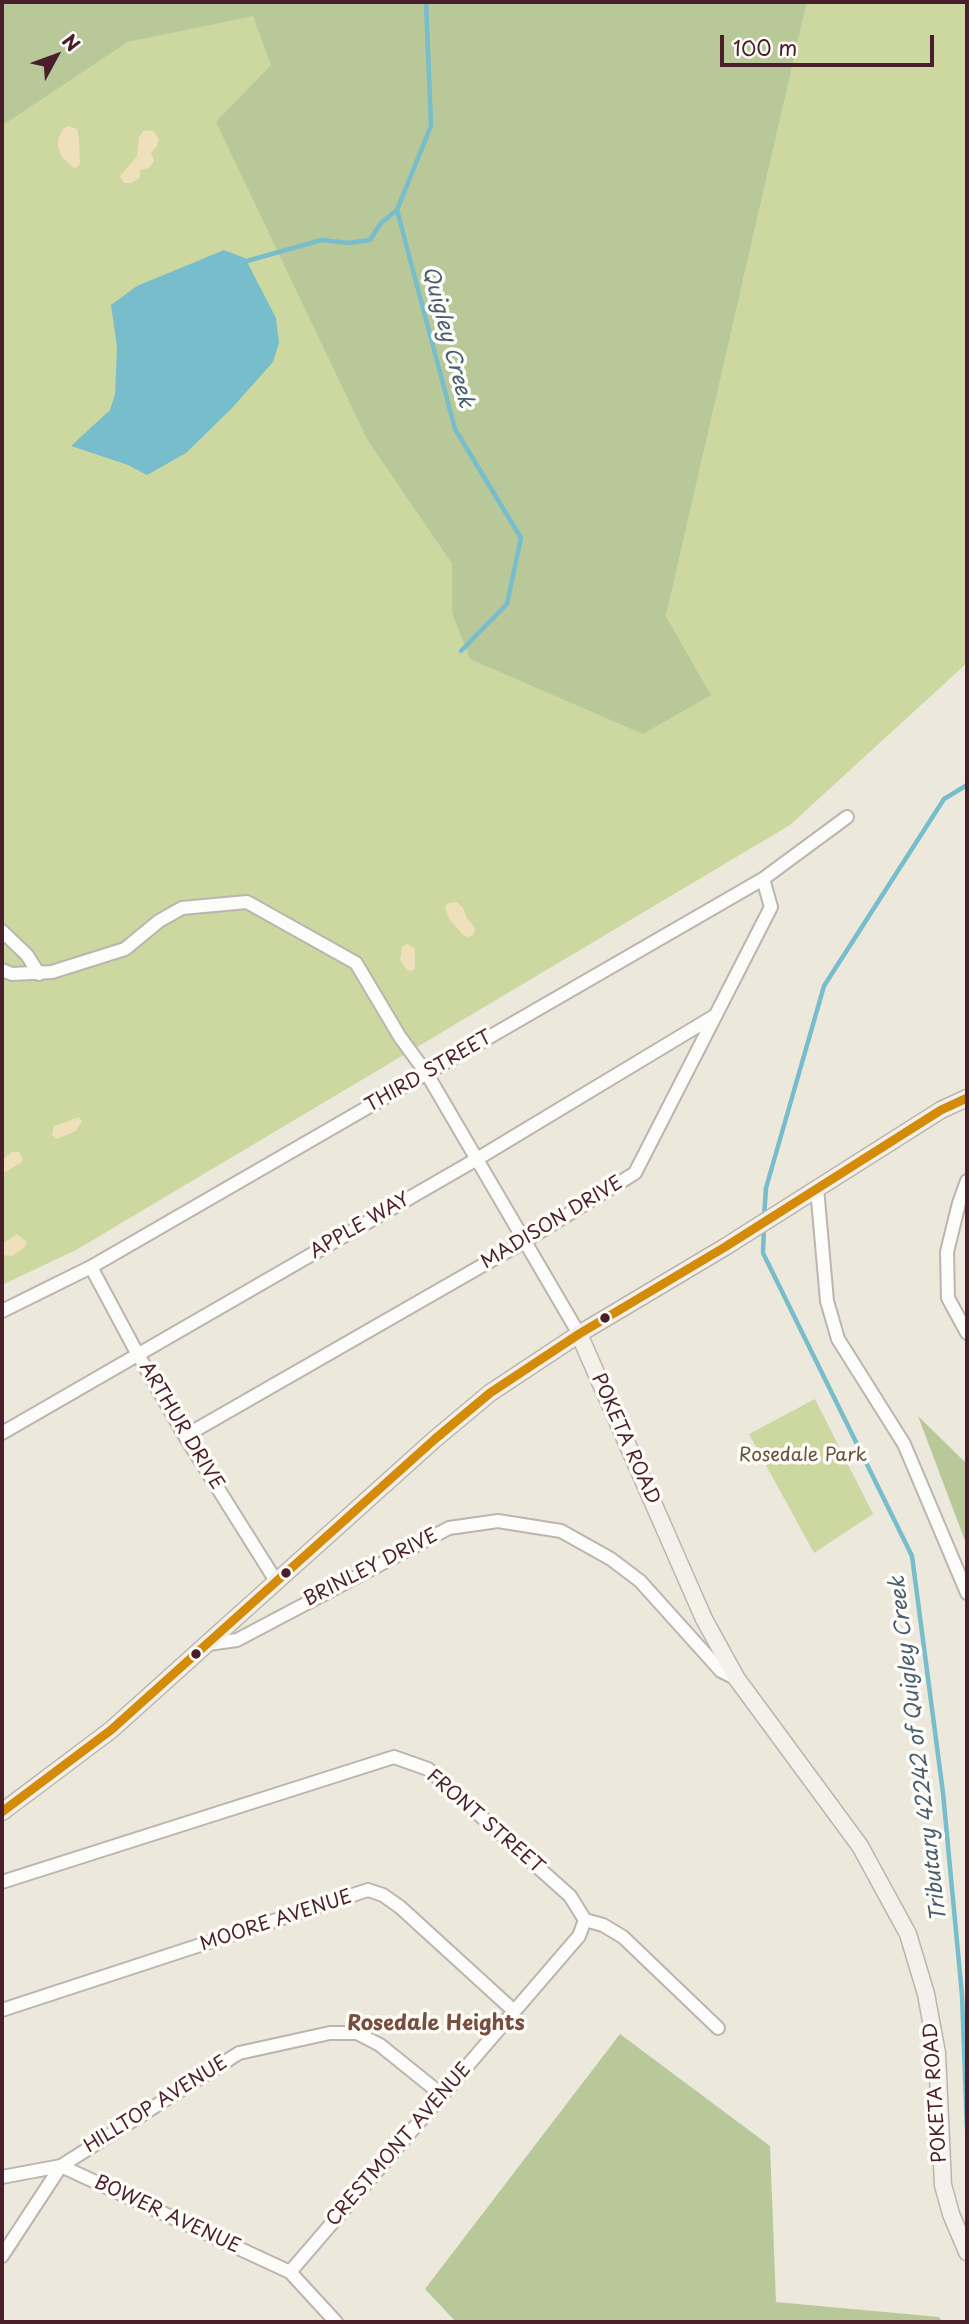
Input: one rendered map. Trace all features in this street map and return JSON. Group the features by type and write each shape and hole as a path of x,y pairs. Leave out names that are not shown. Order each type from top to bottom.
{"street":[{"name":"THIRD STREET","path":"2,1311 91,1268 763,879 847,817"},
{"name":"MADISON DRIVE","path":"186,1436 525,1241 635,1173 771,907 763,879"},
{"name":"POKETA ROAD","path":"2,970 12,974 39,974 125,949 159,921 183,908 247,902 356,963 400,1037 427,1074 579,1334 704,1619 737,1679 860,1846 908,1934 926,1994 937,2053 943,2185 951,2214 967,2252"},
{"path":"2,931 27,955 39,974"},
{"name":"APPLE WAY","path":"2,1433 477,1158 716,1015"},
{"path":"2,1812 111,1730 435,1439 490,1393 579,1334 725,1247 941,1110 967,1098"},
{"path":"967,1181 947,1252 948,1298 967,1333"},
{"path":"817,1188 827,1301 838,1339 904,1444 967,1593"},
{"name":"ARTHUR DRIVE","path":"91,1268 186,1436 276,1581"},
{"name":"BRINLEY DRIVE","path":"208,1644 237,1640 449,1528 498,1521 561,1531 611,1559 640,1581 721,1671 737,1679"},
{"name":"FRONT STREET","path":"2,1882 394,1756 428,1769 570,1896 585,1920"},
{"name":"MOORE AVENUE","path":"2,2010 368,1891 383,1895 400,1907 514,2011"},
{"path":"585,1920 603,1925 623,1937 718,2028"},
{"name":"CRESTMONT AVENUE","path":"290,2272 579,1936 585,1920"},
{"name":"HILLTOP AVENUE","path":"61,2166 239,2053 330,2033 357,2033 380,2045 442,2095"},
{"path":"2,2177 61,2166"},
{"path":"2,2256 61,2166"},
{"name":"BOWER AVENUE","path":"61,2166 290,2272"},
{"path":"290,2272 336,2322"}],"green space":[{"path":"2,2 807,2 666,616 711,695 643,734 470,659 452,613 452,564 368,441 216,122 271,65 253,16 128,42 2,126"},
{"path":"807,2 967,2 967,663 790,825 76,1250 2,1285 2,126 128,42 253,15 272,65 368,441 452,564 452,613 711,695 666,616"},
{"name":"Rosedale Park","path":"815,1399 873,1514 814,1553 749,1434"},
{"path":"918,1416 967,1464 967,1546"},
{"path":"620,2034 770,2146 776,2302 939,2317 942,2322 456,2322 425,2289"}],"sand":[{"path":"69,126 77,129 79,138 80,164 75,169 62,157 58,148 58,139 64,128"},
{"path":"144,130 153,131 159,139 151,153 154,161 149,168 140,170 140,178 124,183 120,176 137,156 139,137"},
{"path":"457,902 475,929 473,935 463,935 449,919 445,907 449,903"},
{"path":"407,944 415,949 415,969 411,971 407,970 400,960 402,947"},
{"path":"79,1117 82,1121 76,1131 57,1139 52,1135 54,1126"},
{"path":"12,1152 19,1152 22,1162 5,1172 2,1171 2,1160"},
{"path":"17,1234 27,1242 25,1247 12,1256 2,1255 2,1244"}],"water":[{"path":"224,250 245,258 276,318 279,343 273,362 232,408 186,453 147,475 128,465 71,446 110,410 115,394 117,347 111,305 137,286"}],"waterway":[{"name":"Quigley Creek","path":"426,2 431,126 397,210 455,429 521,538 507,604 461,651"},
{"path":"247,261 321,240 349,243 370,240 381,223 397,210"},
{"name":"Tributary 42242 of Quigley Creek","path":"764,1217 766,1188 824,986 944,799 967,785"},
{"name":"Tributary 42242 of Quigley Creek","path":"764,1226 763,1253 912,1556 943,1793 962,1995 967,2129"}],"transit line":[{"path":"2,1812 111,1730 435,1439 490,1393 579,1334 725,1247 941,1110 967,1098"}],"district":[{"name":"Rosedale Heights","path":"436,2024"}]}
